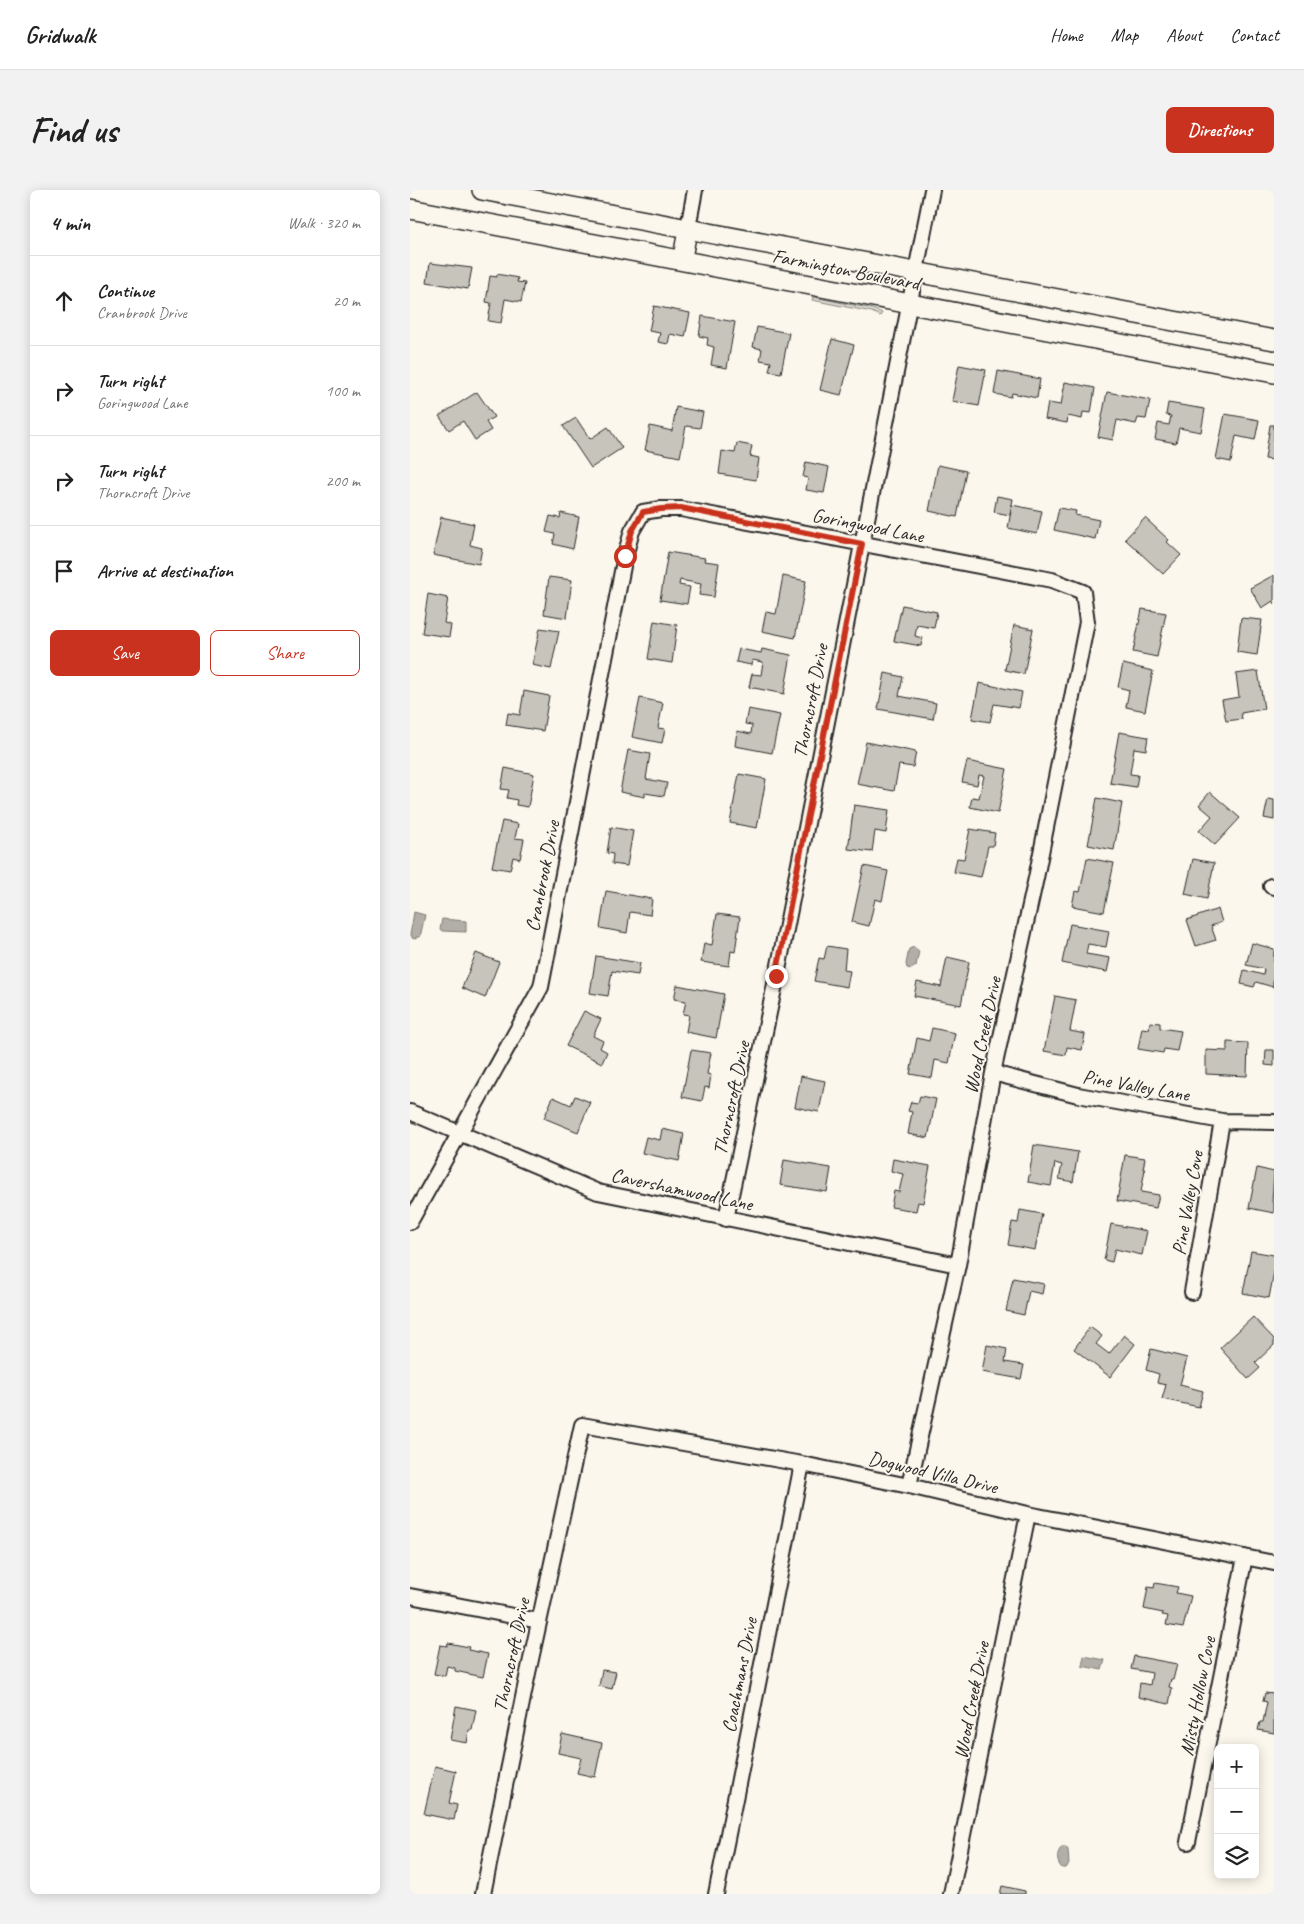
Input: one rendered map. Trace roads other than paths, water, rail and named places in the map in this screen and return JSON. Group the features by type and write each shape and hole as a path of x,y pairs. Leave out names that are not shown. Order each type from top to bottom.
{"main road":[{"name":"Farmington Boulevard","path":"482,190 1274,340"},
{"name":"Farmington Boulevard","path":"410,208 1274,373"}],"street":[{"path":"682,260 695,190"},
{"name":"Thorncroft Drive","path":"726,1219 781,956 932,190"},
{"name":"Goringwood Lane","path":"643,512 681,508 1052,580 1083,592"},
{"name":"Cranbrook Drive","path":"410,1222 540,986 625,556 632,531 643,512"},
{"name":"Wood Creek Drive","path":"909,1486 958,1265 993,1073 1036,878 1087,622 1083,592"},
{"name":"Pine Valley Lane","path":"993,1073 1078,1095 1222,1121 1274,1122"},
{"name":"Cavershamwood Lane","path":"410,1112 461,1132 598,1192 958,1265"},
{"name":"Pine Valley Cove","path":"1192,1292 1222,1121"},
{"name":"Thorncroft Drive","path":"483,1894 539,1621 582,1425"},
{"name":"Dogwood Villa Drive","path":"582,1425 802,1464 909,1486 1028,1514 1274,1563"},
{"name":"Coachmans Drive","path":"716,1894 802,1464"},
{"name":"Wood Creek Drive","path":"951,1894 1028,1514"},
{"name":"Misty Hollow Cove","path":"1188,1842 1245,1557"},
{"path":"410,1596 539,1621"}]}
